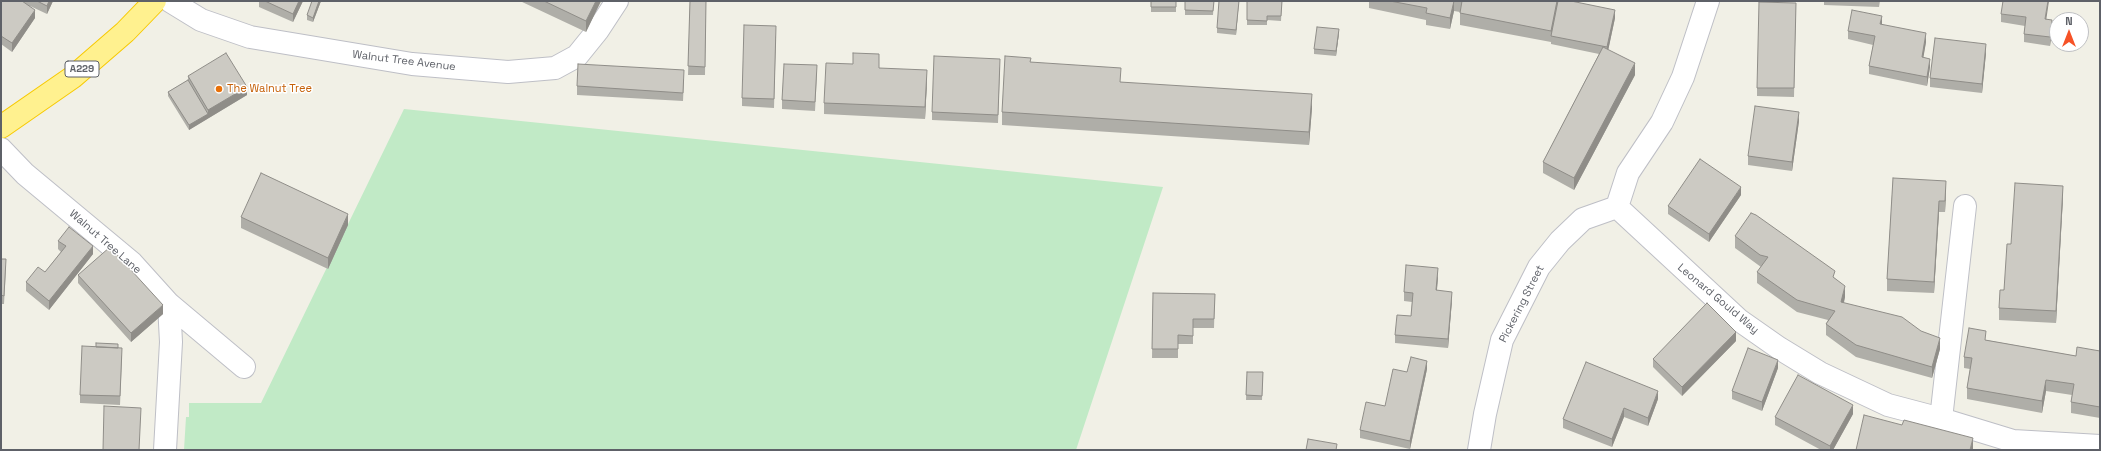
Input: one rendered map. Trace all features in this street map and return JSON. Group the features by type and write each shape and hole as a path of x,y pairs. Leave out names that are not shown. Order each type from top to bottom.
{"highway":[{"name":"A229","path":"3,122 78,72 125,32 155,1"}],"street":[{"name":"Walnut Tree Avenue","path":"170,1 201,20 250,37 412,64 508,72 556,68 577,56 598,30 617,1"},
{"path":"1616,207 1628,172 1662,122 1683,77 1707,1"},
{"name":"Walnut Tree Lane","path":"1,149 25,174 132,263 169,304 244,367"},
{"path":"1941,419 1965,206"},
{"name":"Leonard Gould Way","path":"1616,207 1739,320 1779,348 1820,373 1888,405 1941,419 2015,445 2100,446"},
{"name":"Pickering Street","path":"1479,450 1486,406 1502,340 1539,267 1560,241 1583,219 1616,207"},
{"path":"165,450 171,342 169,304"}],"green space":[{"path":"404,109 1163,187 1076,450 184,450 186,417 189,417 189,403 261,403"}],"building":[{"path":"1,1 22,1 35,10 12,43 1,36"},
{"path":"37,1 49,1 47,6"},
{"path":"265,1 299,1 293,14"},
{"path":"312,1 319,1 313,18 307,15"},
{"path":"544,1 596,1 586,21"},
{"path":"690,1 706,1 705,67 688,66"},
{"path":"1151,1 1176,1 1176,7 1151,7"},
{"path":"1185,1 1214,1 1213,11 1185,10"},
{"path":"1219,1 1239,1 1236,30 1217,28"},
{"path":"1247,1 1282,1 1281,16 1267,16 1267,21 1247,20"},
{"path":"1390,1 1454,1 1450,18 1426,13 1427,8"},
{"path":"1462,1 1557,1 1551,31 1460,13"},
{"path":"1558,1 1571,1 1615,10 1607,47 1551,36"},
{"path":"2003,1 2048,1 2045,19 2049,20 2049,37 2024,34 2026,17 2001,14"},
{"path":"1759,2 1796,3 1794,88 1757,88"},
{"path":"1852,10 1882,16 1880,24 1926,33 1922,57 1930,59 1927,77 1869,66 1875,36 1848,31"},
{"path":"744,25 776,26 774,99 742,98"},
{"path":"1317,27 1339,29 1336,51 1314,49"},
{"path":"1935,38 1986,44 1982,84 1930,78"},
{"path":"1603,47 1635,63 1574,178 1543,162"},
{"path":"226,53 247,87 208,110 188,76"},
{"path":"853,53 879,54 879,68 927,70 925,107 824,103 826,63 853,64"},
{"path":"934,56 1000,59 998,115 932,112"},
{"path":"1005,56 1031,58 1030,62 1121,68 1120,82 1312,94 1309,132 1002,112"},
{"path":"578,64 684,70 683,93 577,86"},
{"path":"784,64 817,65 815,102 782,100"},
{"path":"188,80 208,114 189,125 168,92"},
{"path":"1755,106 1799,112 1792,162 1748,156"},
{"path":"1700,159 1741,187 1709,234 1668,206"},
{"path":"261,173 348,214 328,258 241,217"},
{"path":"1893,178 1946,181 1945,201 1939,201 1934,282 1887,279"},
{"path":"2015,183 2063,186 2056,311 1999,308 2000,290 2004,290 2007,244 2011,244"},
{"path":"1751,213 1835,271 1833,277 1845,286 1841,302 1902,317 1921,331 1940,338 1932,367 1856,345 1826,324 1835,311 1797,300 1757,272 1768,257 1760,255 1735,236"},
{"path":"69,227 93,246 49,301 26,282 38,267 45,272 66,246 58,241"},
{"path":"110,247 163,305 131,333 78,275"},
{"path":"1,259 6,259 4,296 1,295"},
{"path":"1406,265 1438,268 1436,290 1452,292 1448,339 1395,335 1397,315 1411,316 1413,293 1404,292"},
{"path":"1153,293 1215,294 1214,319 1193,319 1193,336 1178,335 1178,349 1152,349"},
{"path":"1707,303 1736,332 1682,387 1653,359"},
{"path":"1969,328 1986,331 1985,340 2076,356 2077,347 2100,351 2100,407 2071,402 2074,384 2046,380 2042,401 1967,388 1972,358 1964,357"},
{"path":"96,343 118,344 118,348 96,347"},
{"path":"82,346 122,348 120,396 80,395"},
{"path":"1748,348 1778,360 1762,402 1732,391"},
{"path":"1411,357 1427,361 1410,441 1360,430 1366,402 1385,406 1393,369 1407,372"},
{"path":"1586,362 1658,391 1648,418 1624,408 1612,439 1563,419"},
{"path":"1247,372 1263,372 1262,396 1246,395"},
{"path":"1798,375 1853,405 1830,446 1775,417"},
{"path":"104,406 141,408 139,450 103,450"},
{"path":"1864,415 1902,425 1904,420 1973,438 1970,450 1856,450"},
{"path":"1308,439 1337,444 1336,450 1306,450"}],"place":[{"name":"The Walnut Tree","path":"219,89"}]}
